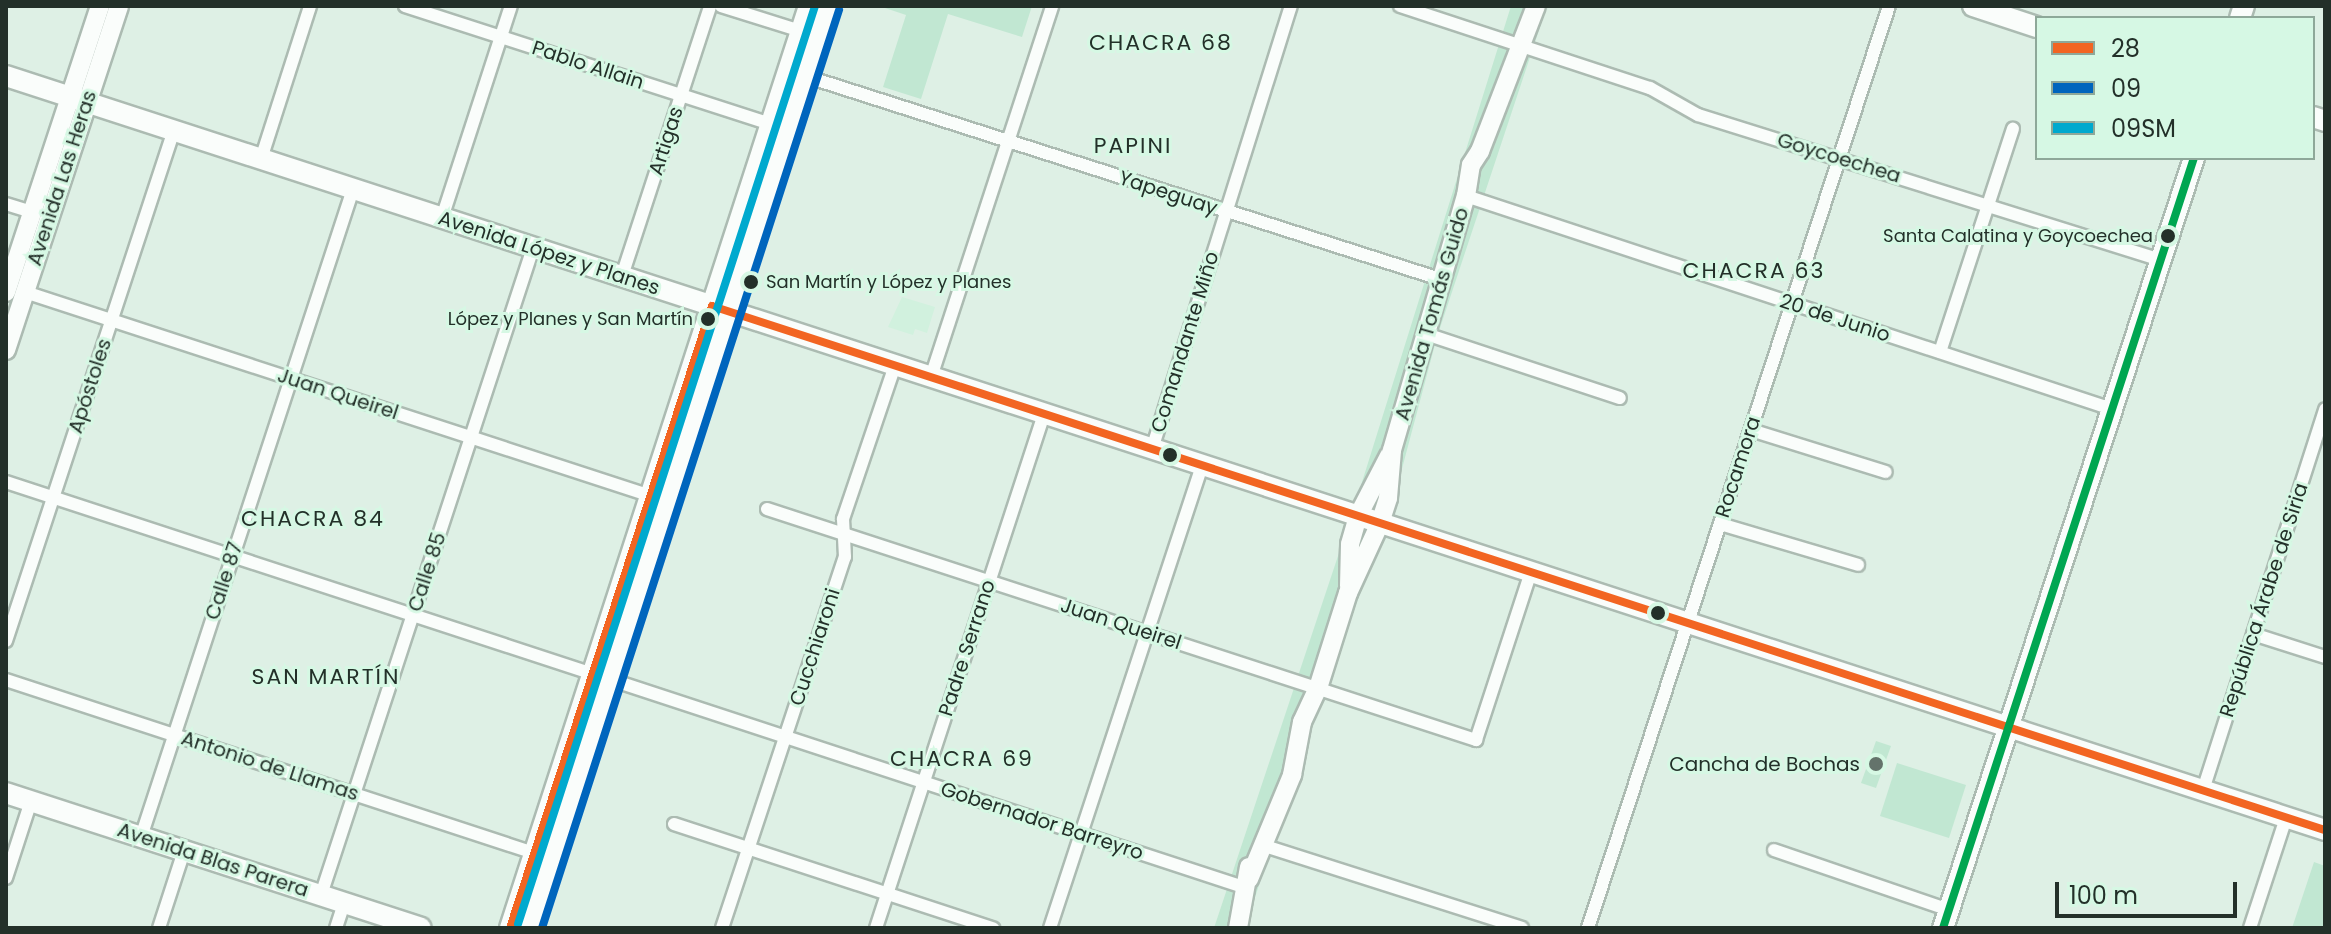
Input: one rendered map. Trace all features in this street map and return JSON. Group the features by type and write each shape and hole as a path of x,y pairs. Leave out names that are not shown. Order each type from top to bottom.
{"main road":[{"name":"Avenida Las Heras","path":"6,350 79,100 100,6"},
{"name":"Avenida Las Heras","path":"6,292 32,212 119,6"},
{"path":"510,928 534,853 601,676 721,308 771,124 809,6"},
{"path":"529,928 651,496 828,6"},
{"name":"Avenida Tomás Guido","path":"1348,593 1350,544 1358,516 1392,450 1466,196 1471,165 1480,151 1536,6"},
{"path":"1973,6 2008,11 2035,26"},
{"name":"Avenida López y Planes","path":"6,76 2325,830"},
{"path":"1946,919 2193,160"},
{"name":"Avenida Tomás Guido","path":"1238,928 1249,866 1261,848 1292,775 1302,722 1318,688 1348,593 1380,523 1388,498 1392,450"},
{"name":"Avenida Blas Parera","path":"6,793 421,928"}],"street":[{"path":"261,159 310,6"},
{"name":"Pablo Allain","path":"405,6 771,124"},
{"path":"442,218 511,6"},
{"name":"Artigas","path":"622,276 710,6"},
{"path":"721,6 801,31"},
{"path":"931,377 1052,6"},
{"name":"Comandante Miño","path":"1152,449 1291,6"},
{"name":"Goycoechea","path":"1400,6 1650,88 1698,115 2161,260"},
{"name":"Rocamora","path":"1588,928 1889,6"},
{"name":"Yapeguay","path":"805,76 1440,279"},
{"path":"1940,352 2013,129"},
{"name":"Apóstoles","path":"6,641 174,130"},
{"name":"Calle 87","path":"141,837 353,189"},
{"name":"20 de Junio","path":"1466,196 2112,409"},
{"path":"6,204 32,212"},
{"name":"Calle 85","path":"321,895 533,248"},
{"name":"Juan Queirel","path":"25,292 651,496"},
{"path":"1426,334 1620,398"},
{"name":"Cucchiaroni","path":"722,928 845,557 843,519 895,365"},
{"name":"República Árabe de Siria","path":"2203,790 2325,409"},
{"name":"Padre Serrano","path":"876,928 1044,414"},
{"path":"1751,430 1886,472"},
{"path":"1050,928 1202,465"},
{"name":"Gobernador Barreyro","path":"6,482 923,783 1247,884"},
{"name":"Juan Queirel","path":"767,509 1476,740 1531,572"},
{"path":"1720,524 1858,565"},
{"path":"2253,634 2325,657"},
{"name":"Antonio de Llamas","path":"6,680 534,853"},
{"path":"6,878 31,801"},
{"path":"2250,928 2286,818"},
{"path":"674,824 993,928"},
{"path":"1261,848 1522,928"},
{"path":"1774,850 1946,919"},
{"path":"159,928 184,851"},
{"path":"336,928 344,903"}],"shaded area":[{"path":"879,6 1032,6 1022,37 948,14 921,99 883,87 906,15"},
{"path":"1511,6 1547,6 1437,337 1387,525 1323,689 1245,928 1214,928 1352,514"},
{"path":"902,297 935,307 927,333 915,329 913,335 888,327"},
{"name":"Cancha de Bochas","path":"1876,741 1891,746 1876,788 1861,783"},
{"path":"1897,763 1966,785 1949,838 1880,816"},
{"path":"2314,862 2325,866 2325,928 2292,928"}],"transit line":[{"name":"09SM","path":"518,924 815,6"},
{"name":"09","path":"542,928 839,10"},
{"path":"1943,928 2193,160"},
{"name":"28","path":"510,928 712,306 2325,830"}],"place":[{"name":"Santa Calatina y Goycoechea","path":"2168,236"},
{"name":"San Martín y López y Planes","path":"751,282"},
{"name":"López y Planes y San Martín","path":"708,319"},
{"name":"Cancha de Bochas","path":"1876,764"}],"district":[{"name":"CHACRA 68","path":"1161,43"},
{"name":"PAPINI","path":"1133,146"},
{"name":"CHACRA 63","path":"1754,271"},
{"name":"CHACRA 84","path":"313,519"},
{"name":"SAN MARTÍN","path":"326,677"},
{"name":"CHACRA 69","path":"962,759"}]}
